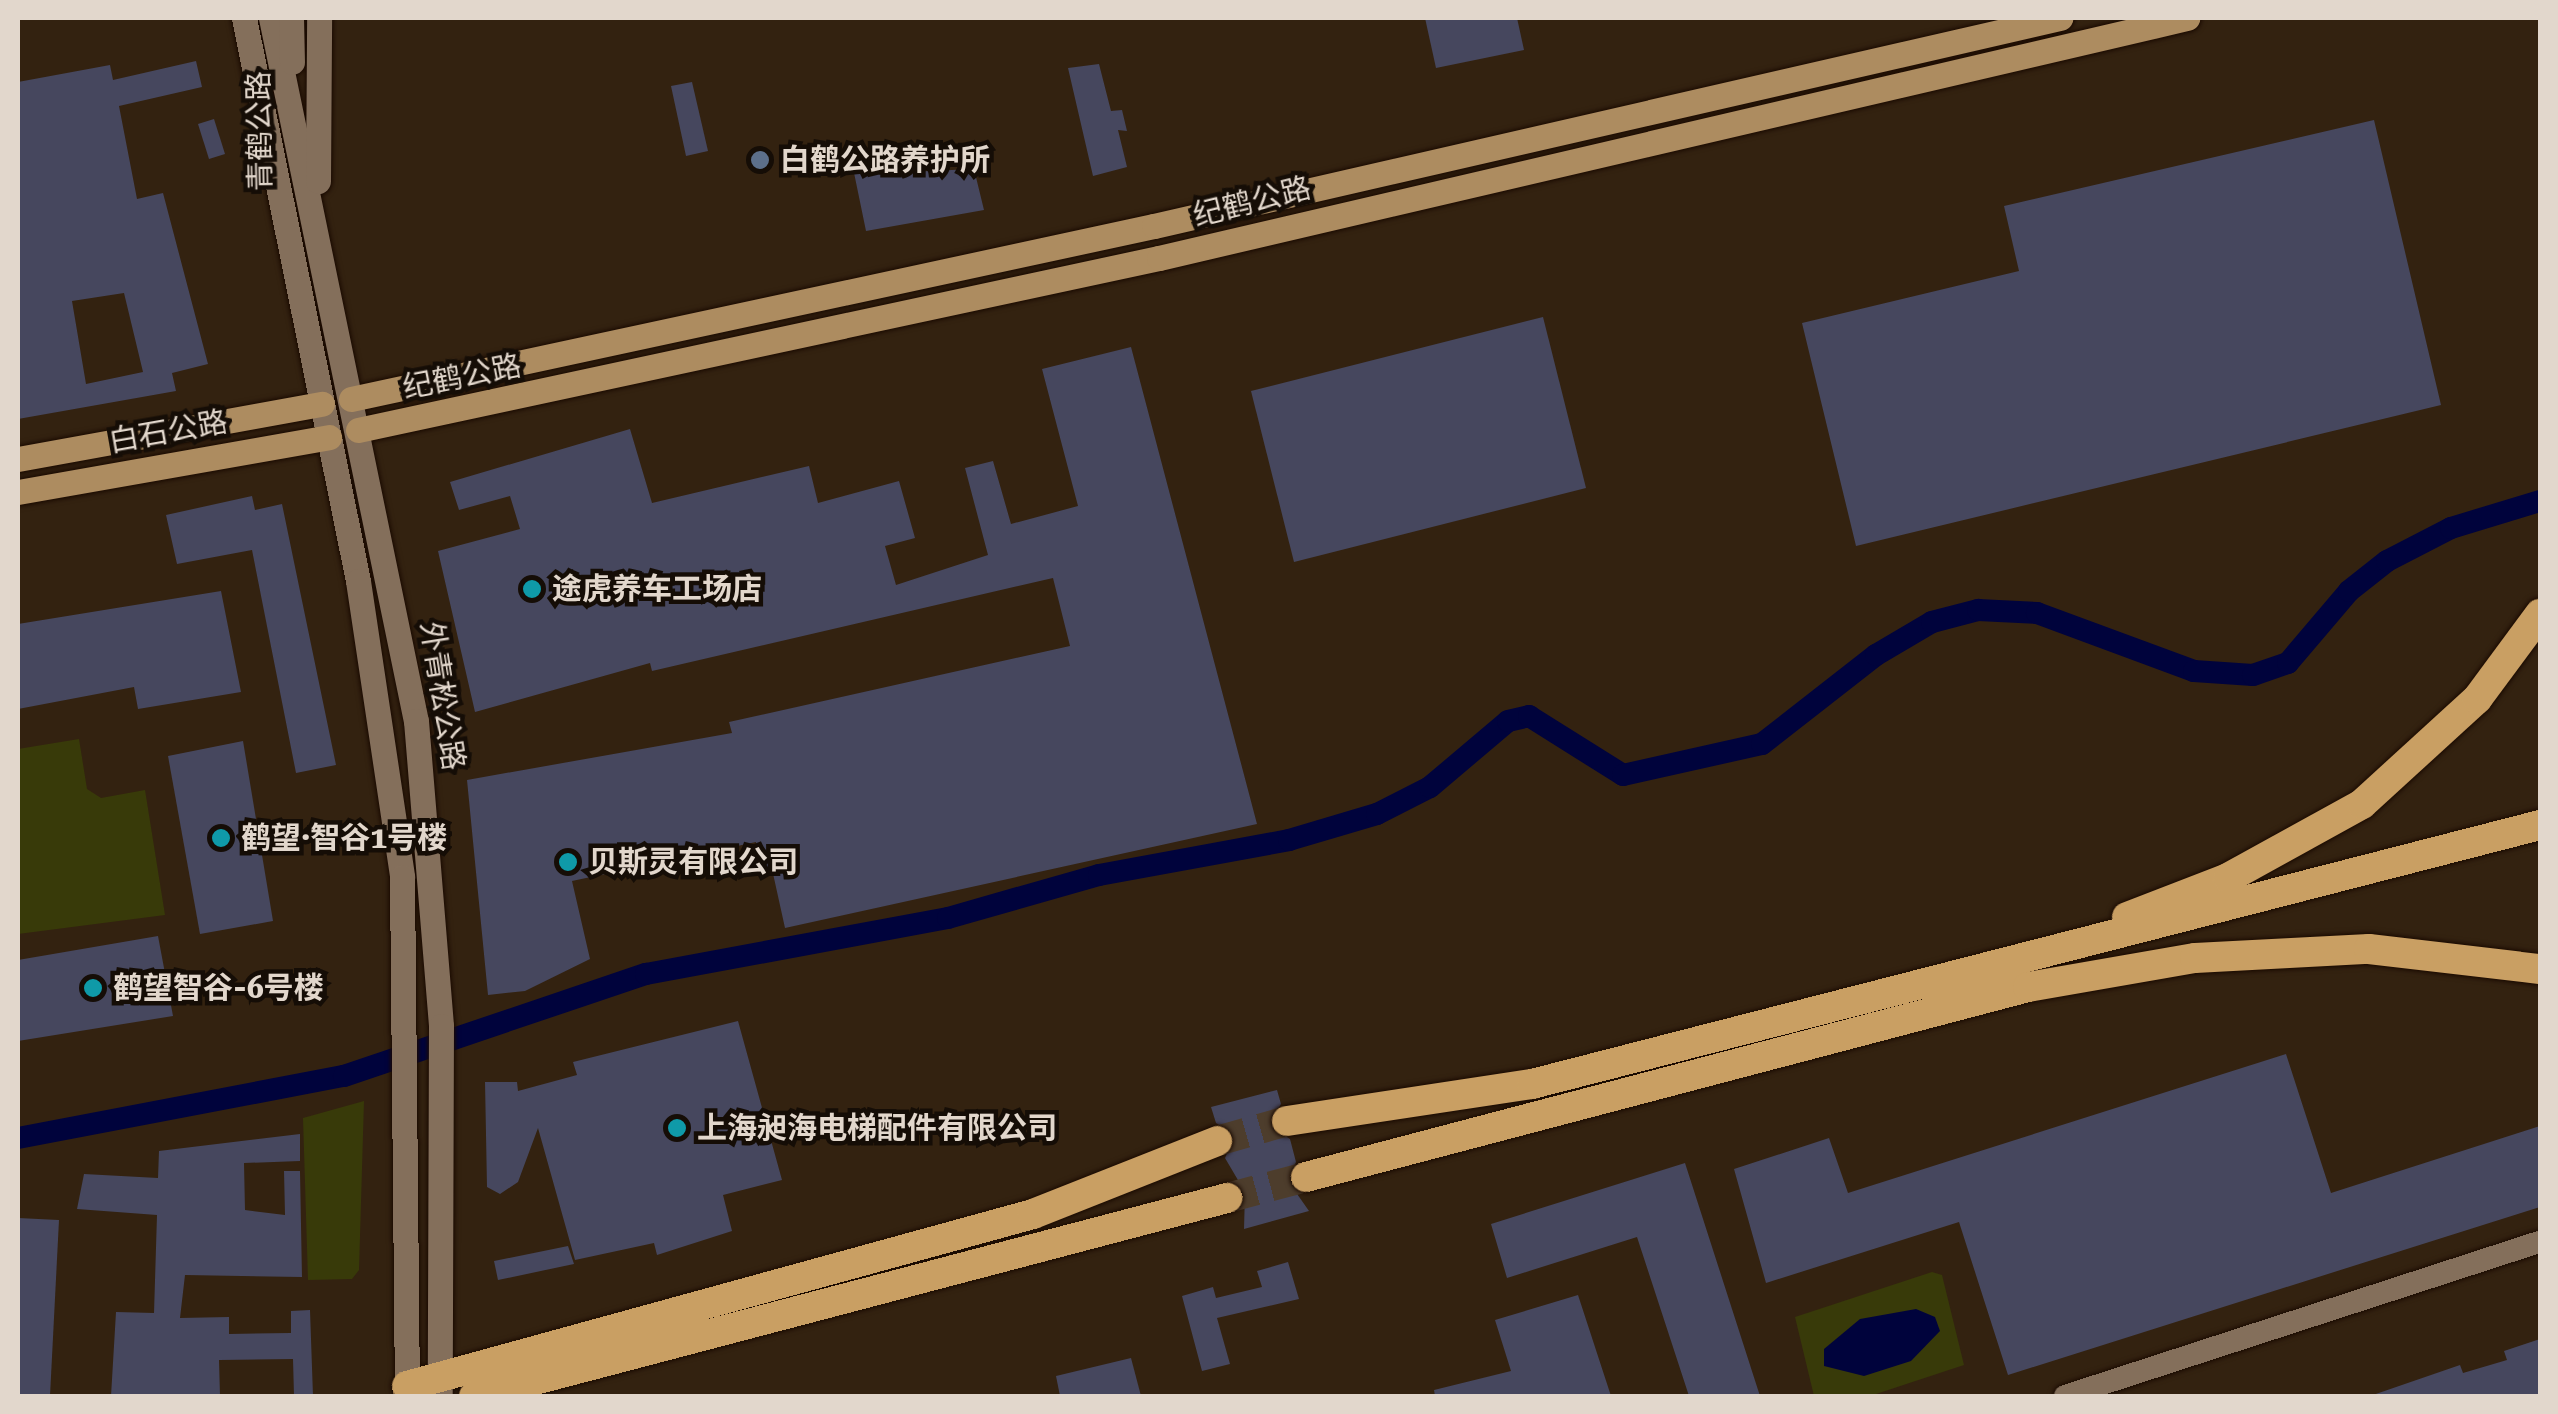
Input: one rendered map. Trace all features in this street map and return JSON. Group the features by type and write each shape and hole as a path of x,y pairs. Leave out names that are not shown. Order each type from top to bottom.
{"highway":[{"path":"2024,972 2228,878 2362,804 2477,699 2540,614"},
{"path":"2416,867 2540,825"},
{"path":"1306,1177 2024,972 2416,867 2540,842"},
{"path":"1286,1121 1532,1084 2024,972 2282,951 2456,954 2540,970"},
{"path":"407,1391 440,1387 1033,1214 1217,1141"},
{"path":"474,1396 1227,1198"}],"main road":[{"path":"244,18 294,243 402,877 410,1119 407,1391"},
{"name":"外青松公路","path":"270,18 318,226 416,721 441,1026 440,1387"},
{"name":"青鹤公路","path":"291,18 294,243"},
{"name":"青鹤公路","path":"318,226 319,18"},
{"name":"纪鹤公路","path":"322,404 1154,226 2060,18"},
{"name":"纪鹤公路","path":"329,437 1082,275 2187,18"},
{"name":"白石公路","path":"18,459 322,404"},
{"name":"白石公路","path":"18,492 329,437"}],"street":[{"path":"2064,1396 2540,1242"}],"shaded area":[{"path":"79,739 87,789 101,798 145,790 165,915 18,934 18,749"},
{"path":"364,1101 359,1270 352,1279 308,1280 303,1118"},
{"path":"1932,1272 1942,1275 1964,1365 1870,1396 1814,1396 1795,1317"},
{"path":"1916,1309 1935,1317 1940,1331 1911,1361 1864,1376 1824,1366 1824,1349 1860,1319"}],"building":[{"path":"1425,18 1517,18 1524,50 1436,68"},
{"path":"196,61 202,87 119,106 137,199 163,193 208,364 172,373 176,391 18,419 18,82 110,65 113,80","holes":["124,293 143,372 86,384 72,301"]},
{"path":"1099,64 1111,111 1122,110 1127,131 1118,130 1127,167 1093,176 1068,68"},
{"path":"692,82 708,151 686,156 671,86"},
{"path":"214,119 225,154 209,159 198,124"},
{"path":"2374,120 2441,405 1856,546 1802,323 2019,271 2004,206"},
{"path":"903,152 907,172 974,169 984,210 866,231 852,163"},
{"path":"1543,317 1586,488 1294,562 1251,391"},
{"path":"1131,347 1257,824 785,928 772,869 763,871 756,842 572,881 590,959 525,991 488,995 467,780 732,733 729,722 1070,646 1053,578 652,671 650,663 475,712 438,551 520,529 510,496 459,510 450,482 630,429 652,503 809,466 818,503 899,481 915,538 885,546 896,585 988,555 965,468 993,461 1011,524 1078,506 1042,369"},
{"path":"252,496 255,510 282,504 336,765 296,773 252,550 177,564 166,515"},
{"path":"221,591 241,692 138,709 134,687 18,709 18,624"},
{"name":"鹤望·智谷1号楼","path":"243,741 273,921 200,934 168,756"},
{"name":"鹤望智谷-6号楼","path":"158,936 173,1016 18,1041 18,960"},
{"name":"上海昶海电梯配件有限公司","path":"738,1021 782,1180 723,1195 732,1231 657,1255 654,1243 575,1260 538,1128 518,1182 500,1194 487,1187 485,1082 517,1082 518,1091 577,1075 573,1062"},
{"path":"2286,1054 2331,1193 2540,1126 2540,1207 2008,1375 1959,1222 1766,1283 1734,1169 1829,1138 1848,1193"},
{"path":"1277,1090 1281,1104 1269,1125 1290,1139 1296,1162 1288,1181 1309,1211 1244,1229 1245,1192 1225,1158 1235,1135 1216,1123 1211,1107"},
{"path":"300,1134 300,1161 244,1163 245,1210 285,1215 284,1171 300,1171 302,1277 185,1275 180,1318 229,1317 229,1334 291,1333 291,1311 310,1310 313,1396 294,1396 293,1359 219,1360 220,1396 111,1396 116,1312 154,1313 157,1215 77,1209 84,1174 158,1178 159,1151"},
{"path":"1685,1163 1760,1396 1689,1396 1637,1237 1507,1278 1491,1224"},
{"path":"18,1218 59,1220 50,1396 18,1396"},
{"path":"568,1246 574,1264 498,1280 494,1261"},
{"path":"1288,1262 1299,1299 1217,1318 1230,1364 1202,1371 1182,1296 1213,1287 1216,1298 1262,1287 1257,1271"},
{"path":"1578,1295 1611,1396 1435,1396 1434,1390 1511,1371 1495,1320"},
{"path":"2540,1339 2540,1396 2370,1396 2460,1365 2463,1373 2507,1360 2504,1351"},
{"path":"1131,1358 1141,1396 1060,1396 1056,1376"}],"waterway":[{"path":"18,1138 344,1076 646,974 948,918 1099,875 1289,840 1377,814 1430,787 1508,721 1529,716 1623,775 1762,744 1876,655 1932,622 1978,610 2037,613 2194,671 2253,675 2288,663 2349,591 2387,561 2451,528 2540,501"}],"tunnel":[{"path":"1217,1141 1287,1121"},
{"path":"1227,1198 1306,1177"}],"place":[{"name":"白鹤公路养护所","path":"760,160"},
{"name":"途虎养车工场店","path":"532,589"},
{"name":"鹤望·智谷1号楼","path":"221,838"},
{"name":"贝斯灵有限公司","path":"568,862"},
{"name":"鹤望智谷-6号楼","path":"93,988"},
{"name":"上海昶海电梯配件有限公司","path":"677,1128"}]}
